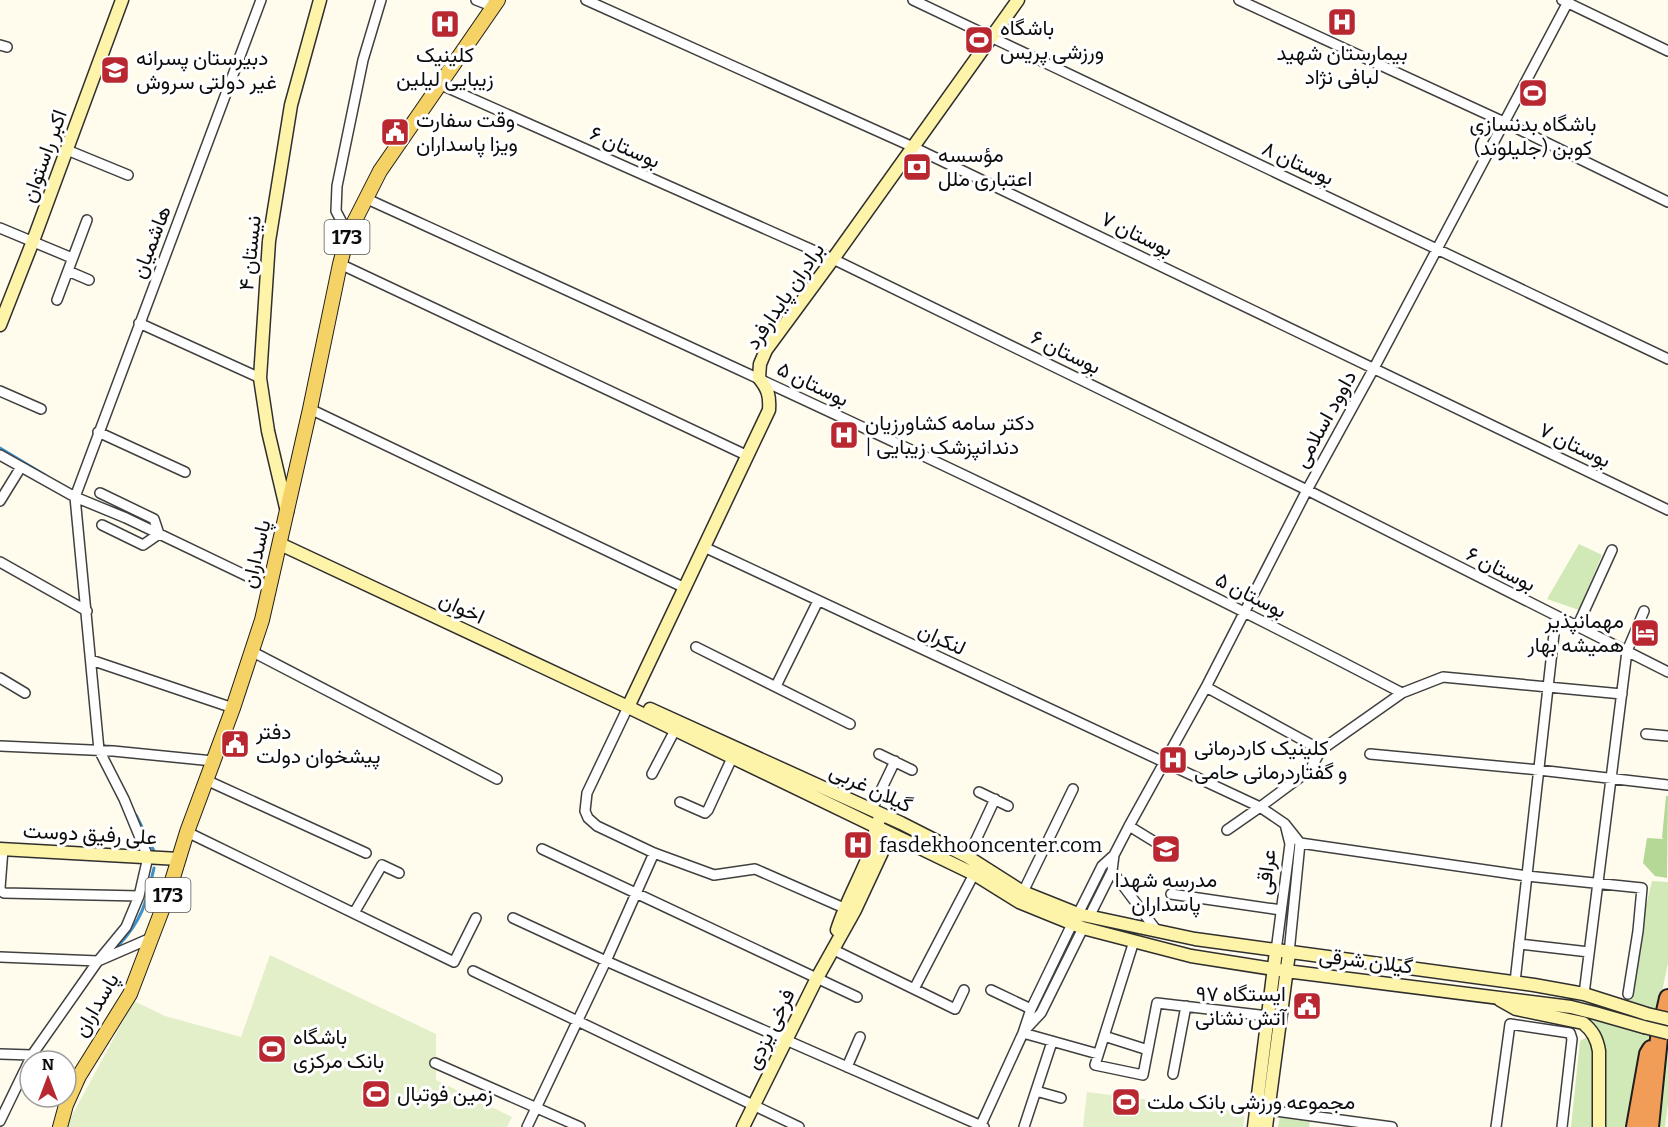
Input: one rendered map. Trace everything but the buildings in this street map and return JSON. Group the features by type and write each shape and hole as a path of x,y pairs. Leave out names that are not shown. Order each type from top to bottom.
{"highway":[{"path":"1650,1127 1668,998"},
{"path":"1635,1127 1648,1054 1663,1036"}],"main road":[{"name":"اکبر راستوان","path":"0,325 122,0"},
{"name":"نیستان ۴","path":"287,512 268,430 260,378 268,241 291,105 320,0"},
{"name":"برادران پایدارفرد","path":"630,704 769,410 770,398 767,388 759,378 760,364 766,350 1018,0"},
{"name":"پاسداران","path":"60,1127 66,1105 79,1076 130,994 233,708 270,587 348,234 380,171 496,3"},
{"name":"اخوان","path":"280,544 630,704"},
{"name":"گیلان غربی","path":"630,704 675,730 974,874 1019,902 1081,921"},
{"name":"گیلان غربی","path":"630,704 901,823 968,857 1023,892 1081,921"},
{"name":"فرخی یزدی","path":"832,949 844,908 872,846 877,812"},
{"path":"898,838 901,823"},
{"name":"فرخی یزدی","path":"743,1127 817,978 855,910 883,850 898,838"},
{"name":"علی رفیق دوست","path":"1,849 179,859"},
{"name":"گیلان شرقی","path":"1081,921 1309,956 1515,982 1584,994 1647,1014 1668,1018"},
{"name":"گیلان شرقی","path":"1081,921 1134,940 1191,956 1577,1009 1644,1028 1663,1036"},
{"path":"1266,1127 1282,952"},
{"path":"1307,973 1309,956"},
{"path":"1406,986 1408,968"},
{"path":"1254,1127 1268,1016 1280,970"},
{"path":"1497,997 1516,1009 1583,1023 1590,1029 1598,1043 1599,1051 1599,1127"}],"street":[{"name":"هاشمیان","path":"75,497 261,0"},
{"path":"348,234 336,211 337,186 363,60 381,0"},
{"path":"476,0 496,3"},
{"name":"بوستان ۷","path":"586,0 913,147 1668,510"},
{"name":"بوستان ۸","path":"913,0 1668,359"},
{"path":"1239,0 1504,122 1668,202"},
{"path":"1566,1 1668,51"},
{"name":"داوود اسلامی","path":"1023,1033 1041,1013 1102,866 1114,855 1206,687 1307,490 1374,368 1566,1"},
{"name":"بوستان ۶","path":"439,84 833,259 1307,490 1668,672"},
{"path":"67,150 128,175"},
{"name":"بوستان ۵","path":"365,198 759,378 1245,611 1402,693"},
{"path":"57,300 87,220"},
{"path":"0,228 72,258"},
{"path":"340,264 748,456"},
{"path":"68,272 89,280"},
{"path":"139,324 260,378"},
{"path":"0,392 41,409"},
{"path":"310,409 685,588"},
{"path":"98,432 185,472"},
{"path":"0,455 75,497 270,587"},
{"path":"0,501 21,466"},
{"path":"100,493 154,519 159,534"},
{"path":"36,1049 98,960 126,927 139,896 148,857 124,800 99,750 75,497"},
{"path":"102,525 143,545 159,534"},
{"name":"لنکران","path":"704,547 1260,807 1285,824"},
{"path":"1577,627 1612,550"},
{"path":"0,562 87,611"},
{"path":"776,686 818,601"},
{"path":"1584,994 1627,651 1644,611"},
{"path":"1515,982 1556,616"},
{"path":"696,647 850,723"},
{"path":"251,651 497,778"},
{"path":"91,660 233,708"},
{"path":"1227,830 1310,770 1321,750 1402,693 1443,677 1622,694"},
{"path":"0,678 25,693"},
{"path":"1206,687 1321,750"},
{"path":"630,704 587,793 585,811 588,818 597,826 654,853 714,875 755,869 844,908"},
{"path":"652,774 675,730"},
{"path":"1646,734 1668,736"},
{"path":"0,746 99,750 213,762"},
{"path":"879,754 912,770"},
{"path":"1370,754 1668,785"},
{"path":"680,802 705,813 732,758"},
{"path":"877,812 895,761"},
{"path":"206,780 366,853"},
{"path":"1023,892 1072,789"},
{"path":"979,792 1008,806"},
{"path":"968,857 995,799"},
{"name":"عراقی","path":"1282,952 1300,843 1285,824"},
{"name":"عراقی","path":"1282,952 1281,910 1290,844 1285,824"},
{"path":"1129,826 1155,842"},
{"path":"187,832 454,962 476,918"},
{"path":"1300,843 1527,876 1642,888 1628,994"},
{"path":"1,849 0,888 4,893 139,896"},
{"path":"542,849 857,997"},
{"path":"527,1127 606,961 654,853"},
{"name":"داوود اسلامی","path":"982,1126 1023,1033 1031,1009 1112,871 1114,855"},
{"path":"354,913 382,865 399,873"},
{"path":"1112,871 1157,931"},
{"path":"914,989 974,874"},
{"path":"1171,894 1281,910"},
{"path":"513,918 982,1126"},
{"path":"0,957 98,960 151,938"},
{"path":"1134,940 1095,1065 1143,1075 1157,1003 1268,1016"},
{"path":"1519,944 1589,952"},
{"path":"832,949 955,1010 964,990"},
{"path":"473,971 799,1127"},
{"path":"991,990 1031,1009"},
{"path":"1173,1074 1186,1006"},
{"path":"1496,1127 1510,1024 1570,1033 1572,1039 1562,1127"},
{"path":"1023,1033 1098,1054"},
{"path":"1104,1036 1148,1050"},
{"path":"847,1067 860,1037"},
{"path":"1024,1127 1052,1042"},
{"path":"0,1054 18,1055"},
{"path":"435,1063 537,1106 580,1127"},
{"path":"1,1117 18,1083"},
{"path":"1036,1091 1061,1098"},
{"path":"1268,1110 1392,1127"}],"green space":[{"path":"1579,544 1602,555 1579,610 1547,599"},
{"path":"1666,796 1668,796 1667,878 1655,876 1643,863 1647,838 1664,839 1662,838"},
{"path":"1652,881 1668,882 1668,963 1658,1010 1627,1002"},
{"name":"باشگاه بانک مرکزی","path":"270,955 436,1034 436,1080 512,1117 507,1127 68,1127 69,1121 76,1109 78,1109 78,1104 134,1001 165,1016 241,1037"},
{"path":"1532,1005 1582,1014 1650,1031 1632,1127 1603,1127 1597,1034"},
{"path":"1587,1037 1592,1040 1592,1127 1571,1127 1580,1041"},
{"path":"1668,1037 1668,1103 1665,1127 1656,1127"},
{"name":"مجموعه ورزشی بانک ملت","path":"1087,1092 1245,1112 1243,1127 1083,1127"},
{"path":"1280,1116 1310,1120 1309,1127 1278,1127"}],"waterway":[{"path":"0,448 45,475"},
{"path":"136,815 155,853"},
{"path":"118,946 138,919 149,891 154,868"}],"place":[{"name":"بیمارستان شهید لبافی نژاد","path":"1342,22"},
{"name":"کلینیک زیبایی لیلین","path":"445,24"},
{"name":"باشگاه ورزشی پریس","path":"979,40"},
{"name":"دبیرستان پسرانه غیر دولتی سروش","path":"115,70"},
{"name":"باشگاه بدنسازی کوبن (جلیلوند)","path":"1533,93"},
{"name":"وقت سفارت ویزا پاسداران","path":"395,132"},
{"name":"مؤسسه اعتباری ملل","path":"917,167"},
{"name":"دکتر سامه کشاورزیان | دندانپزشک زیبایی","path":"844,435"},
{"name":"مهمانپذیر همیشه بهار","path":"1645,633"},
{"name":"دفتر پیشخوان دولت","path":"235,744"},
{"name":"کلینیک کاردرمانی و گفتاردرمانی حامی","path":"1173,760"},
{"name":"fasdekhooncenter.com","path":"858,845"},
{"name":"مدرسه شهدا پاسداران","path":"1166,849"},
{"name":"ایستگاه ۹۷ آتش نشانی","path":"1307,1006"},
{"name":"باشگاه بانک مرکزی","path":"272,1049"},
{"name":"زمین فوتبال","path":"376,1094"},
{"name":"مجموعه ورزشی بانک ملت","path":"1126,1102"}]}
